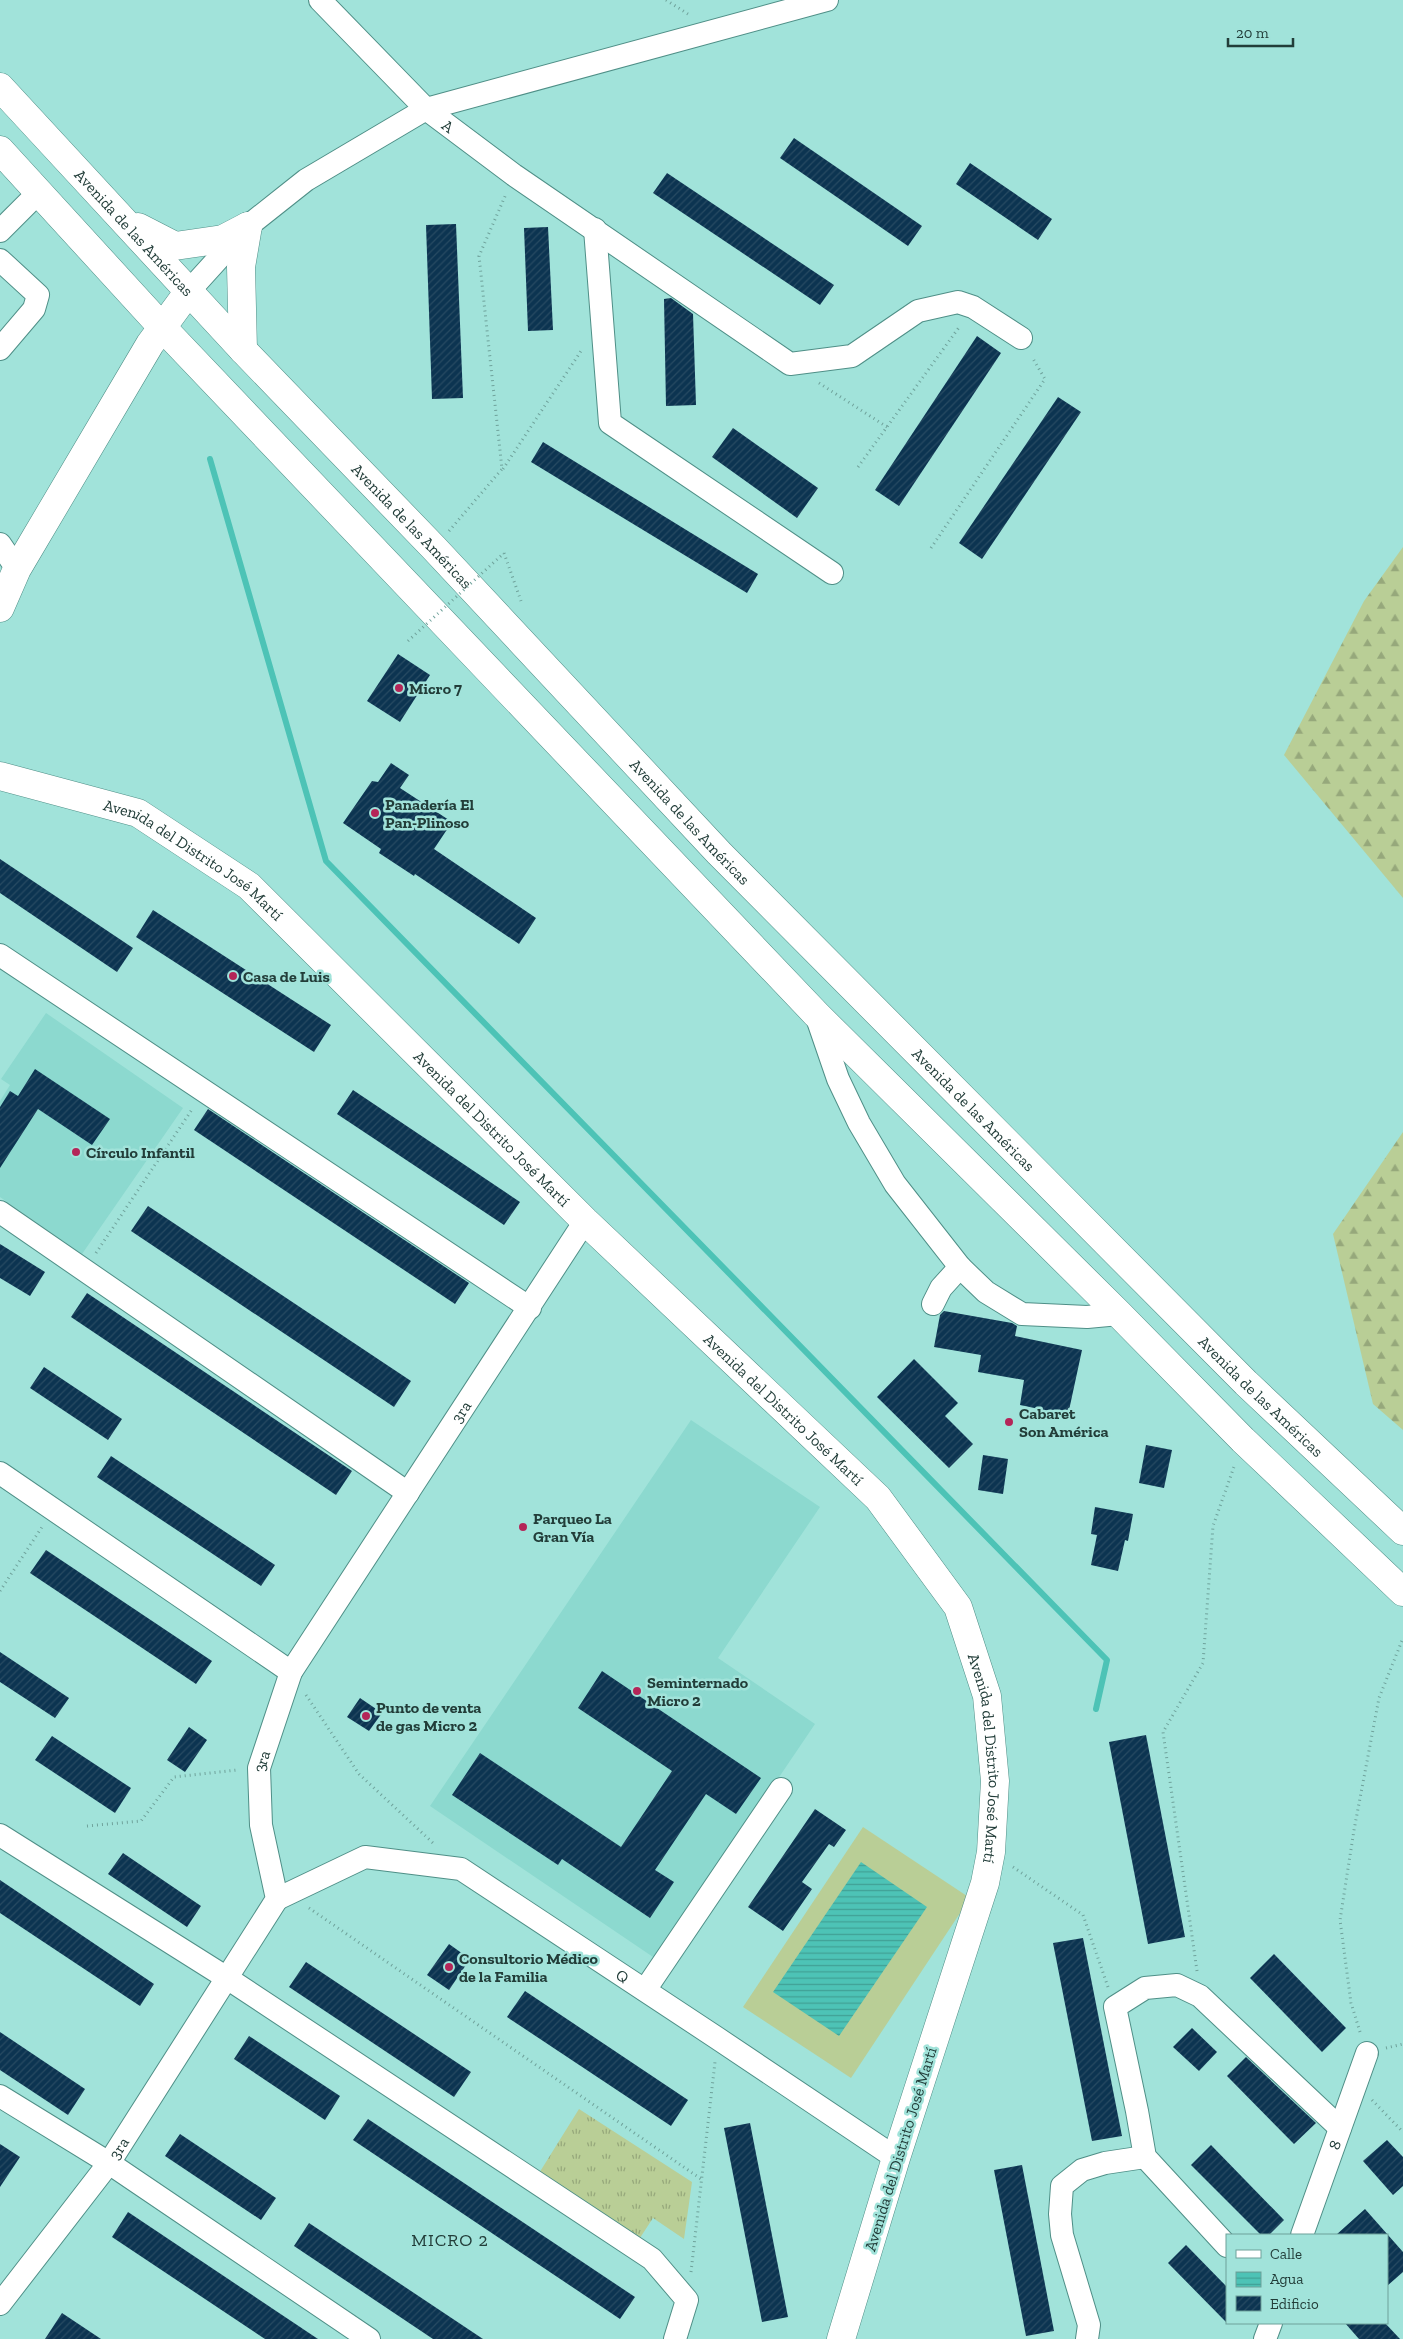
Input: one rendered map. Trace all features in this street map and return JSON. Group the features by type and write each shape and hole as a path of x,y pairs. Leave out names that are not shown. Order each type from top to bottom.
{"main road":[{"name":"Avenida de las Américas","path":"0,87 242,350 434,548 726,860 1246,1383 1403,1531"},
{"path":"0,150 161,326 816,1014 1243,1440 1403,1592"},
{"path":"120,217 175,246 223,239 248,226"},
{"path":"242,350 241,267 248,226"},
{"path":"0,608 17,568 161,326 189,291"},
{"name":"Avenida del Distrito José Martí","path":"0,776 138,813 249,886 585,1221 878,1498 958,1607 987,1696 995,1781 991,1852 985,1883 896,2158 841,2339"}],"street":[{"name":"A","path":"320,0 426,109 514,175 596,229 790,364"},
{"path":"189,291 248,226 306,180 426,109 827,0"},
{"path":"0,231 39,192"},
{"path":"596,229 601,322 610,423 832,573"},
{"path":"0,260 38,295 34,309 0,349"},
{"path":"790,364 852,356 918,311 958,302 974,308 1021,338"},
{"path":"0,544 17,568"},
{"path":"0,955 530,1308"},
{"path":"816,1014 838,1079 859,1123 895,1184 960,1267 986,1292 1022,1314 1087,1317 1118,1314"},
{"path":"0,1212 408,1493"},
{"name":"3ra","path":"0,2304 109,2163 227,1978 283,1897 261,1825 258,1768 290,1672 530,1308 585,1221"},
{"path":"933,1304 941,1288 960,1267"},
{"path":"0,1473 290,1672"},
{"path":"645,1990 781,1789"},
{"path":"0,1835 227,1978 653,2256 687,2300 675,2339"},
{"name":"Q","path":"283,1897 365,1857 461,1869 896,2158"},
{"path":"1226,2245 1145,2157 1114,2007 1145,1988 1177,1985 1200,1996 1340,2128"},
{"name":"8","path":"1302,2234 1367,2052"},
{"path":"0,2096 109,2163 369,2339"},
{"path":"1087,2339 1089,2325 1062,2235 1060,2214 1062,2186 1082,2170 1105,2163 1145,2157"},
{"path":"1265,2339 1271,2324"}],"path":[{"path":"502,469 479,256 514,175"},
{"path":"858,467 974,308"},
{"path":"434,548 502,469 601,322"},
{"path":"931,548 1045,379 1021,338"},
{"path":"790,364 888,427"},
{"path":"408,642 504,553 521,601"},
{"path":"84,1270 204,1091"},
{"path":"1200,1996 1164,1732 1203,1663 1213,1526 1243,1440"},
{"path":"0,1591 53,1509"},
{"path":"1367,2052 1351,2003 1340,1920 1354,1830 1379,1698 1403,1638"},
{"path":"290,1672 359,1774 434,1844"},
{"path":"87,1826 141,1821 174,1777 258,1768"},
{"path":"991,1852 1083,1914 1114,2007"},
{"path":"283,1897 701,2179"},
{"path":"687,2300 717,2038"},
{"path":"1356,2082 1403,2132"}],"shaded area":[{"name":"Círculo Infantil","path":"46,1013 183,1108 82,1254 0,1197 0,1101 10,1085 1,1079"},
{"name":"Seminternado Micro 2","path":"691,1420 820,1507 718,1658 815,1724 656,1959 430,1806"}],"green space":[{"path":"1403,547 1403,898 1284,755 1364,601"},
{"path":"1403,1132 1403,1430 1373,1404 1333,1234"},
{"path":"863,1827 970,1898 851,2078 743,2007"},
{"path":"579,2109 692,2182 684,2239 653,2218 636,2244 536,2178"}],"water":[{"path":"861,1862 927,1907 839,2036 773,1992"}],"building":[{"path":"794,138 922,226 908,246 780,158"},
{"path":"970,163 1052,219 1038,240 956,184"},
{"path":"667,173 834,285 820,305 653,193"},
{"path":"456,224 463,398 432,399 426,225"},
{"path":"548,227 553,330 528,331 524,228"},
{"path":"671,298 693,314 696,405 666,406 664,299"},
{"path":"977,336 1001,353 899,506 875,490"},
{"path":"1058,397 1081,412 982,559 959,543"},
{"path":"733,428 818,488 797,518 712,457"},
{"path":"543,442 758,574 747,593 531,462"},
{"name":"Micro 7","path":"398,654 430,675 400,722 367,701"},
{"path":"391,763 409,775 400,788 452,822 434,849 536,918 519,944 415,874 414,876 379,853 381,849 343,823 372,781 378,782"},
{"path":"0,859 133,948 117,972 0,893"},
{"path":"153,910 331,1025 314,1052 136,937"},
{"path":"35,1069 110,1119 92,1145 38,1109 0,1168 0,1107 10,1091 18,1096"},
{"path":"353,1090 520,1202 504,1225 337,1114"},
{"path":"208,1109 469,1283 455,1304 194,1130"},
{"path":"148,1206 411,1381 394,1407 131,1231"},
{"path":"0,1244 45,1272 30,1296 0,1278"},
{"path":"87,1293 352,1471 336,1495 71,1317"},
{"path":"944,1311 1012,1323 1017,1326 1015,1336 1082,1350 1068,1415 1020,1405 1024,1380 978,1372 981,1355 934,1347 940,1315"},
{"path":"914,1359 958,1403 945,1416 973,1444 949,1468 877,1397"},
{"path":"44,1367 122,1419 108,1440 30,1388"},
{"path":"1146,1445 1172,1450 1164,1488 1139,1483"},
{"path":"983,1455 1008,1459 1003,1494 978,1490"},
{"path":"111,1456 275,1565 261,1586 97,1477"},
{"path":"1095,1507 1133,1514 1128,1541 1125,1540 1118,1571 1091,1565 1097,1535 1091,1534"},
{"path":"46,1550 212,1661 196,1684 30,1573"},
{"path":"0,1652 69,1698 55,1718 0,1682"},
{"path":"602,1671 761,1778 736,1814 706,1794 655,1870 674,1882 650,1918 562,1859 558,1865 452,1795 480,1753 621,1847 672,1771 578,1708"},
{"path":"360,1698 382,1713 369,1731 347,1717"},
{"path":"189,1727 207,1740 185,1772 167,1760"},
{"path":"1146,1735 1185,1937 1148,1944 1109,1742"},
{"path":"52,1736 131,1788 115,1813 35,1760"},
{"path":"815,1809 846,1830 834,1847 829,1844 802,1882 812,1889 783,1931 748,1907"},
{"path":"123,1853 201,1906 187,1927 108,1874"},
{"path":"0,1880 154,1984 140,2006 0,1913"},
{"path":"1083,1938 1122,2136 1092,2141 1053,1943"},
{"name":"Consultorio Médico de la Familia","path":"449,1944 470,1959 449,1990 427,1975"},
{"path":"1274,1954 1346,2028 1322,2052 1250,1978"},
{"path":"306,1962 471,2072 454,2097 289,1987"},
{"path":"525,1991 688,2100 671,2126 507,2017"},
{"path":"1192,2028 1217,2052 1199,2071 1173,2047"},
{"path":"0,2032 85,2089 68,2115 0,2070"},
{"path":"249,2036 340,2096 325,2120 234,2059"},
{"path":"1246,2057 1316,2123 1294,2144 1227,2076"},
{"path":"368,2119 635,2297 620,2319 353,2140"},
{"path":"750,2123 788,2317 762,2322 724,2128"},
{"path":"180,2134 276,2198 261,2220 165,2156"},
{"path":"1387,2140 1403,2157 1403,2186 1393,2195 1363,2161"},
{"path":"0,2144 20,2157 0,2187"},
{"path":"1211,2145 1284,2220 1270,2234 1260,2234 1191,2165"},
{"path":"1022,2165 1054,2331 1026,2336 994,2170"},
{"path":"1365,2209 1387,2234 1337,2234"},
{"path":"128,2212 318,2339 265,2339 112,2237"},
{"path":"309,2223 483,2339 433,2339 294,2246"},
{"path":"1388,2235 1403,2252 1403,2272 1388,2285"},
{"path":"1186,2245 1226,2286 1226,2322 1168,2263"},
{"path":"62,2313 101,2339 45,2339"},
{"path":"1346,2324 1386,2324 1400,2339 1359,2339"}],"waterway":[{"path":"210,459 326,861 1107,1660 1096,1709"}],"place":[{"name":"Micro 7","path":"399,688"},
{"name":"Panadería El Pan-Plinoso","path":"375,813"},
{"name":"Casa de Luis","path":"233,976"},
{"name":"Círculo Infantil","path":"76,1152"},
{"name":"Cabaret Son América","path":"1009,1422"},
{"name":"Parqueo La Gran Vía","path":"523,1527"},
{"name":"Seminternado Micro 2","path":"637,1691"},
{"name":"Punto de venta de gas Micro 2","path":"366,1716"},
{"name":"Consultorio Médico de la Familia","path":"449,1967"}],"district":[{"name":"MICRO 2","path":"450,2240"}]}
